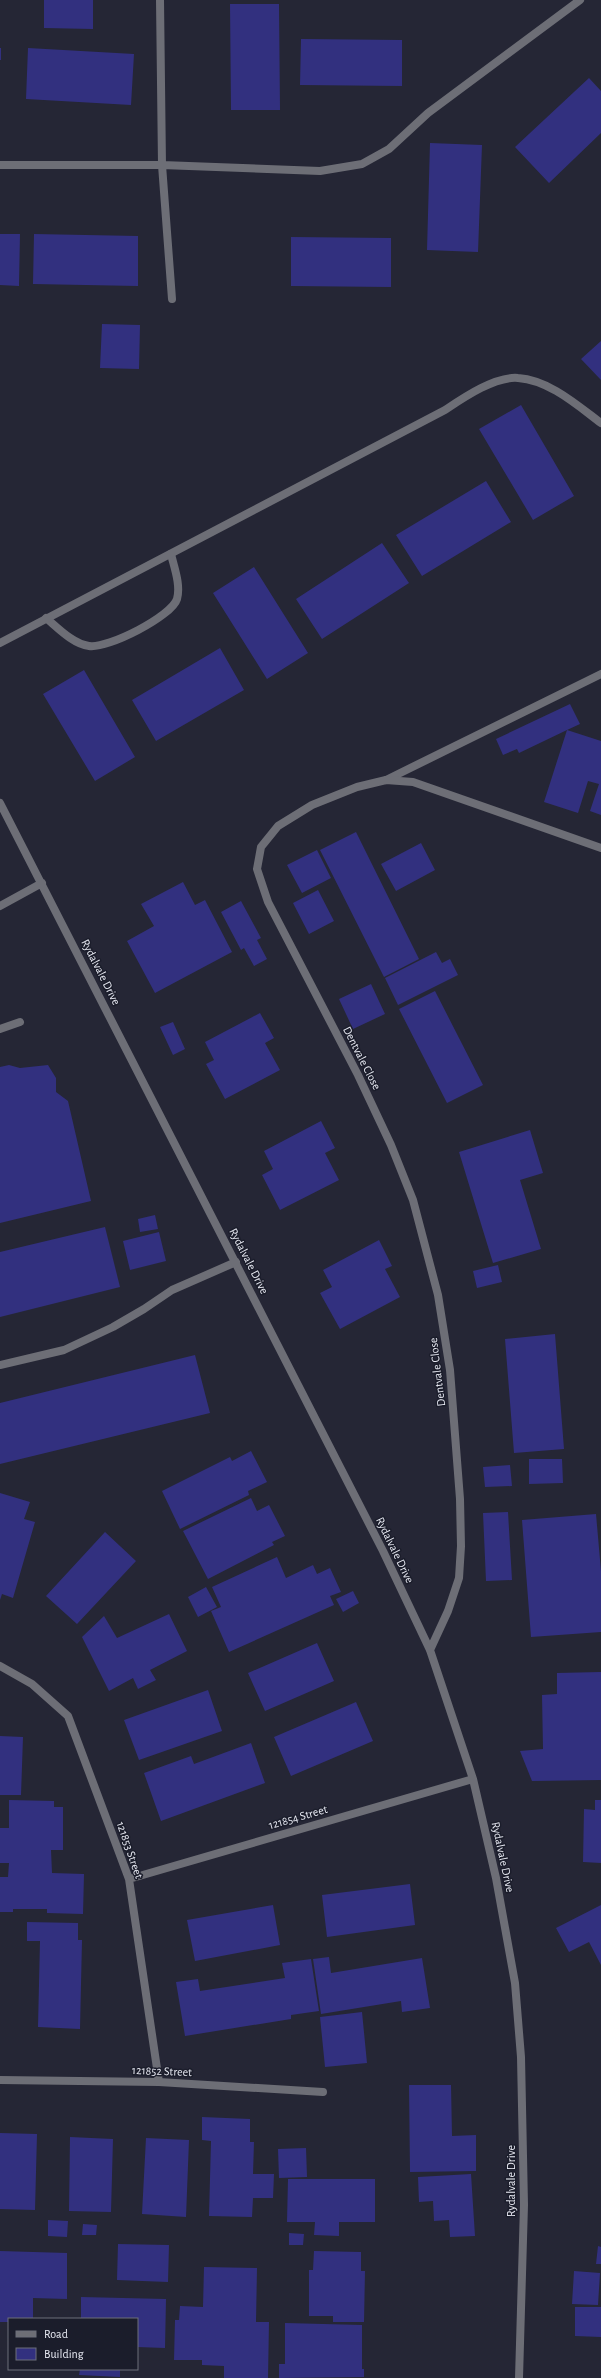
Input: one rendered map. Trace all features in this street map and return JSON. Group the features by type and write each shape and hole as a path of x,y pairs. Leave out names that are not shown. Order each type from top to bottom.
{"street":[{"path":"160,0 162,165 172,299"},
{"path":"0,165 162,165 320,171 362,164 389,149 428,113 580,0"},
{"path":"0,643 495,382 517,378 542,384 572,401 601,423"},
{"path":"46,618 76,641 89,646 104,645 124,637 170,611 177,599 178,587 171,554"},
{"path":"386,780 601,674"},
{"name":"Dentvale Close","path":"430,1650 448,1611 459,1578 460,1546 460,1499 450,1370 438,1295 413,1200 390,1145 358,1075 268,902 257,869 261,847 278,826 312,805 357,788 386,780 413,782 601,848"},
{"name":"Rydalvale Drive","path":"0,803 383,1551 430,1650 473,1779 496,1878 515,1983 521,2057 524,2205 519,2378"},
{"path":"0,906 42,884"},
{"path":"0,1028 20,1022"},
{"path":"0,1365 64,1350 119,1323 172,1290 236,1262"},
{"name":"121853 Street","path":"0,1666 32,1684 68,1716 129,1879 159,2082"},
{"name":"121854 Street","path":"129,1879 473,1779"},
{"name":"121852 Street","path":"0,2080 159,2082 323,2092"}],"building":[{"path":"44,0 93,0 93,29 44,28"},
{"path":"230,4 279,4 280,110 231,110"},
{"path":"301,39 402,40 402,86 300,85"},
{"path":"1,48 1,60 0,60"},
{"path":"28,48 134,54 131,105 26,99"},
{"path":"589,78 601,91 601,133 549,183 515,147"},
{"path":"430,143 482,145 478,252 427,250"},
{"path":"0,234 20,234 19,286 0,285"},
{"path":"34,234 138,236 138,286 33,284"},
{"path":"291,237 391,238 391,287 291,286"},
{"path":"102,324 140,325 139,369 100,368"},
{"path":"601,341 601,380 581,359"},
{"path":"521,405 574,496 533,520 479,429"},
{"path":"486,481 511,522 422,576 396,535"},
{"path":"382,543 409,583 322,639 296,599"},
{"path":"254,567 308,653 267,679 213,593"},
{"path":"220,648 244,690 156,741 132,700"},
{"path":"84,670 135,757 95,781 43,694"},
{"path":"570,704 580,724 519,753 517,749 503,755 496,739"},
{"path":"567,730 601,741 601,815 590,811 599,784 588,781 578,813 544,802"},
{"path":"356,832 419,959 384,977 320,850"},
{"path":"421,843 435,870 396,891 381,864"},
{"path":"317,850 331,878 302,893 287,865"},
{"path":"183,882 195,905 205,900 232,952 155,993 127,941 154,926 141,904"},
{"path":"318,890 334,921 309,934 293,903"},
{"path":"241,901 261,938 257,940 267,959 254,966 244,948 241,950 221,912"},
{"path":"436,952 442,963 450,959 458,975 398,1005 385,978"},
{"path":"371,984 385,1014 353,1029 339,999"},
{"path":"435,991 483,1085 447,1103 399,1009"},
{"path":"260,1013 274,1038 265,1043 280,1070 225,1099 206,1064 214,1060 205,1042"},
{"path":"173,1022 185,1049 173,1055 160,1027"},
{"path":"9,1065 20,1068 48,1065 56,1078 56,1092 68,1101 91,1201 0,1223 0,1067"},
{"path":"321,1121 335,1148 325,1153 339,1180 280,1210 262,1175 273,1169 264,1151"},
{"path":"530,1130 543,1173 520,1180 541,1249 493,1263 459,1152"},
{"path":"155,1215 158,1229 140,1232 138,1219"},
{"path":"105,1227 120,1287 0,1317 0,1252"},
{"path":"159,1232 166,1261 130,1270 123,1241"},
{"path":"379,1240 392,1266 385,1269 400,1297 340,1329 320,1293 332,1287 323,1270"},
{"path":"498,1265 502,1282 477,1288 473,1271"},
{"path":"555,1334 564,1449 514,1453 505,1339"},
{"path":"195,1355 210,1413 0,1464 0,1403"},
{"path":"251,1451 267,1482 248,1491 249,1495 180,1529 162,1491 230,1457 232,1461"},
{"path":"529,1459 562,1459 563,1483 529,1484"},
{"path":"510,1465 512,1486 485,1487 483,1467"},
{"path":"0,1493 30,1502 24,1519 35,1522 13,1598 2,1594 0,1600"},
{"path":"251,1498 257,1511 269,1505 285,1536 272,1542 274,1545 208,1579 183,1531"},
{"path":"508,1512 512,1580 486,1581 483,1513"},
{"path":"596,1514 601,1571 601,1632 531,1637 522,1520"},
{"path":"105,1532 136,1561 77,1624 46,1596"},
{"path":"277,1557 286,1578 313,1565 317,1574 330,1568 341,1592 330,1596 334,1605 229,1652 211,1611 221,1607 212,1587"},
{"path":"206,1587 217,1607 198,1617 188,1597"},
{"path":"353,1591 359,1603 343,1612 336,1599"},
{"path":"169,1614 187,1651 150,1670 156,1680 138,1689 133,1678 109,1691 82,1637 104,1616 117,1638"},
{"path":"317,1643 334,1681 265,1711 248,1673"},
{"path":"601,1672 601,1780 532,1781 520,1751 543,1749 542,1695 557,1694 557,1673"},
{"path":"208,1690 222,1731 139,1760 124,1720"},
{"path":"356,1702 373,1741 291,1776 274,1737"},
{"path":"0,1736 23,1737 21,1795 0,1795"},
{"path":"251,1743 265,1783 161,1821 144,1773 191,1756 194,1764"},
{"path":"9,1800 54,1801 54,1807 63,1807 63,1850 51,1850 52,1873 84,1874 83,1914 47,1913 47,1909 13,1909 13,1912 0,1912 0,1877 8,1877 9,1863 0,1863 0,1828 9,1828"},
{"path":"595,1800 601,1800 601,1863 583,1862 584,1809 595,1810"},
{"path":"410,1884 415,1925 327,1937 322,1895"},
{"path":"273,1905 280,1945 195,1961 187,1920"},
{"path":"601,1905 601,1965 589,1942 569,1952 556,1928"},
{"path":"27,1922 78,1923 78,1940 82,1940 80,2029 38,2027 40,1941 27,1941"},
{"path":"329,1957 331,1973 422,1958 430,2008 402,2012 401,2001 321,2014 313,1959"},
{"path":"311,1959 319,2011 291,2015 291,2019 185,2036 176,1982 198,1979 200,1991 285,1978 282,1963"},
{"path":"362,2012 367,2063 325,2067 320,2017"},
{"path":"409,2085 451,2085 452,2136 476,2135 476,2171 410,2172"},
{"path":"202,2117 250,2119 250,2142 254,2142 253,2174 274,2174 273,2198 253,2198 252,2217 209,2216 211,2141 202,2140"},
{"path":"0,2133 37,2134 35,2210 0,2209"},
{"path":"70,2137 113,2139 111,2212 69,2211"},
{"path":"146,2138 189,2140 186,2217 142,2214"},
{"path":"306,2148 307,2177 279,2178 278,2149"},
{"path":"471,2174 475,2236 450,2237 449,2220 434,2221 433,2201 419,2202 418,2177"},
{"path":"288,2179 375,2179 375,2222 339,2222 339,2236 314,2235 315,2222 287,2222"},
{"path":"48,2220 68,2221 67,2237 48,2236"},
{"path":"83,2224 97,2225 96,2235 82,2235"},
{"path":"289,2233 304,2234 303,2245 289,2245"},
{"path":"118,2244 169,2245 168,2282 117,2280"},
{"path":"598,2246 601,2247 601,2264 596,2264"},
{"path":"0,2251 67,2253 67,2299 33,2298 33,2318 8,2318 8,2322 0,2322"},
{"path":"314,2251 361,2252 361,2271 365,2271 364,2322 333,2322 333,2316 309,2316 309,2270 313,2270"},
{"path":"204,2267 257,2268 256,2322 269,2322 268,2378 224,2378 224,2366 202,2365 202,2360 174,2360 175,2320 179,2320 180,2306 203,2307"},
{"path":"574,2271 600,2273 598,2305 572,2304"},
{"path":"81,2297 166,2299 165,2348 138,2347 138,2318 81,2318"},
{"path":"575,2307 601,2307 601,2337 575,2336"},
{"path":"285,2323 362,2325 362,2369 364,2369 364,2377 279,2378 279,2364 285,2364"},
{"path":"80,2370 120,2370 120,2377 79,2375"}]}
